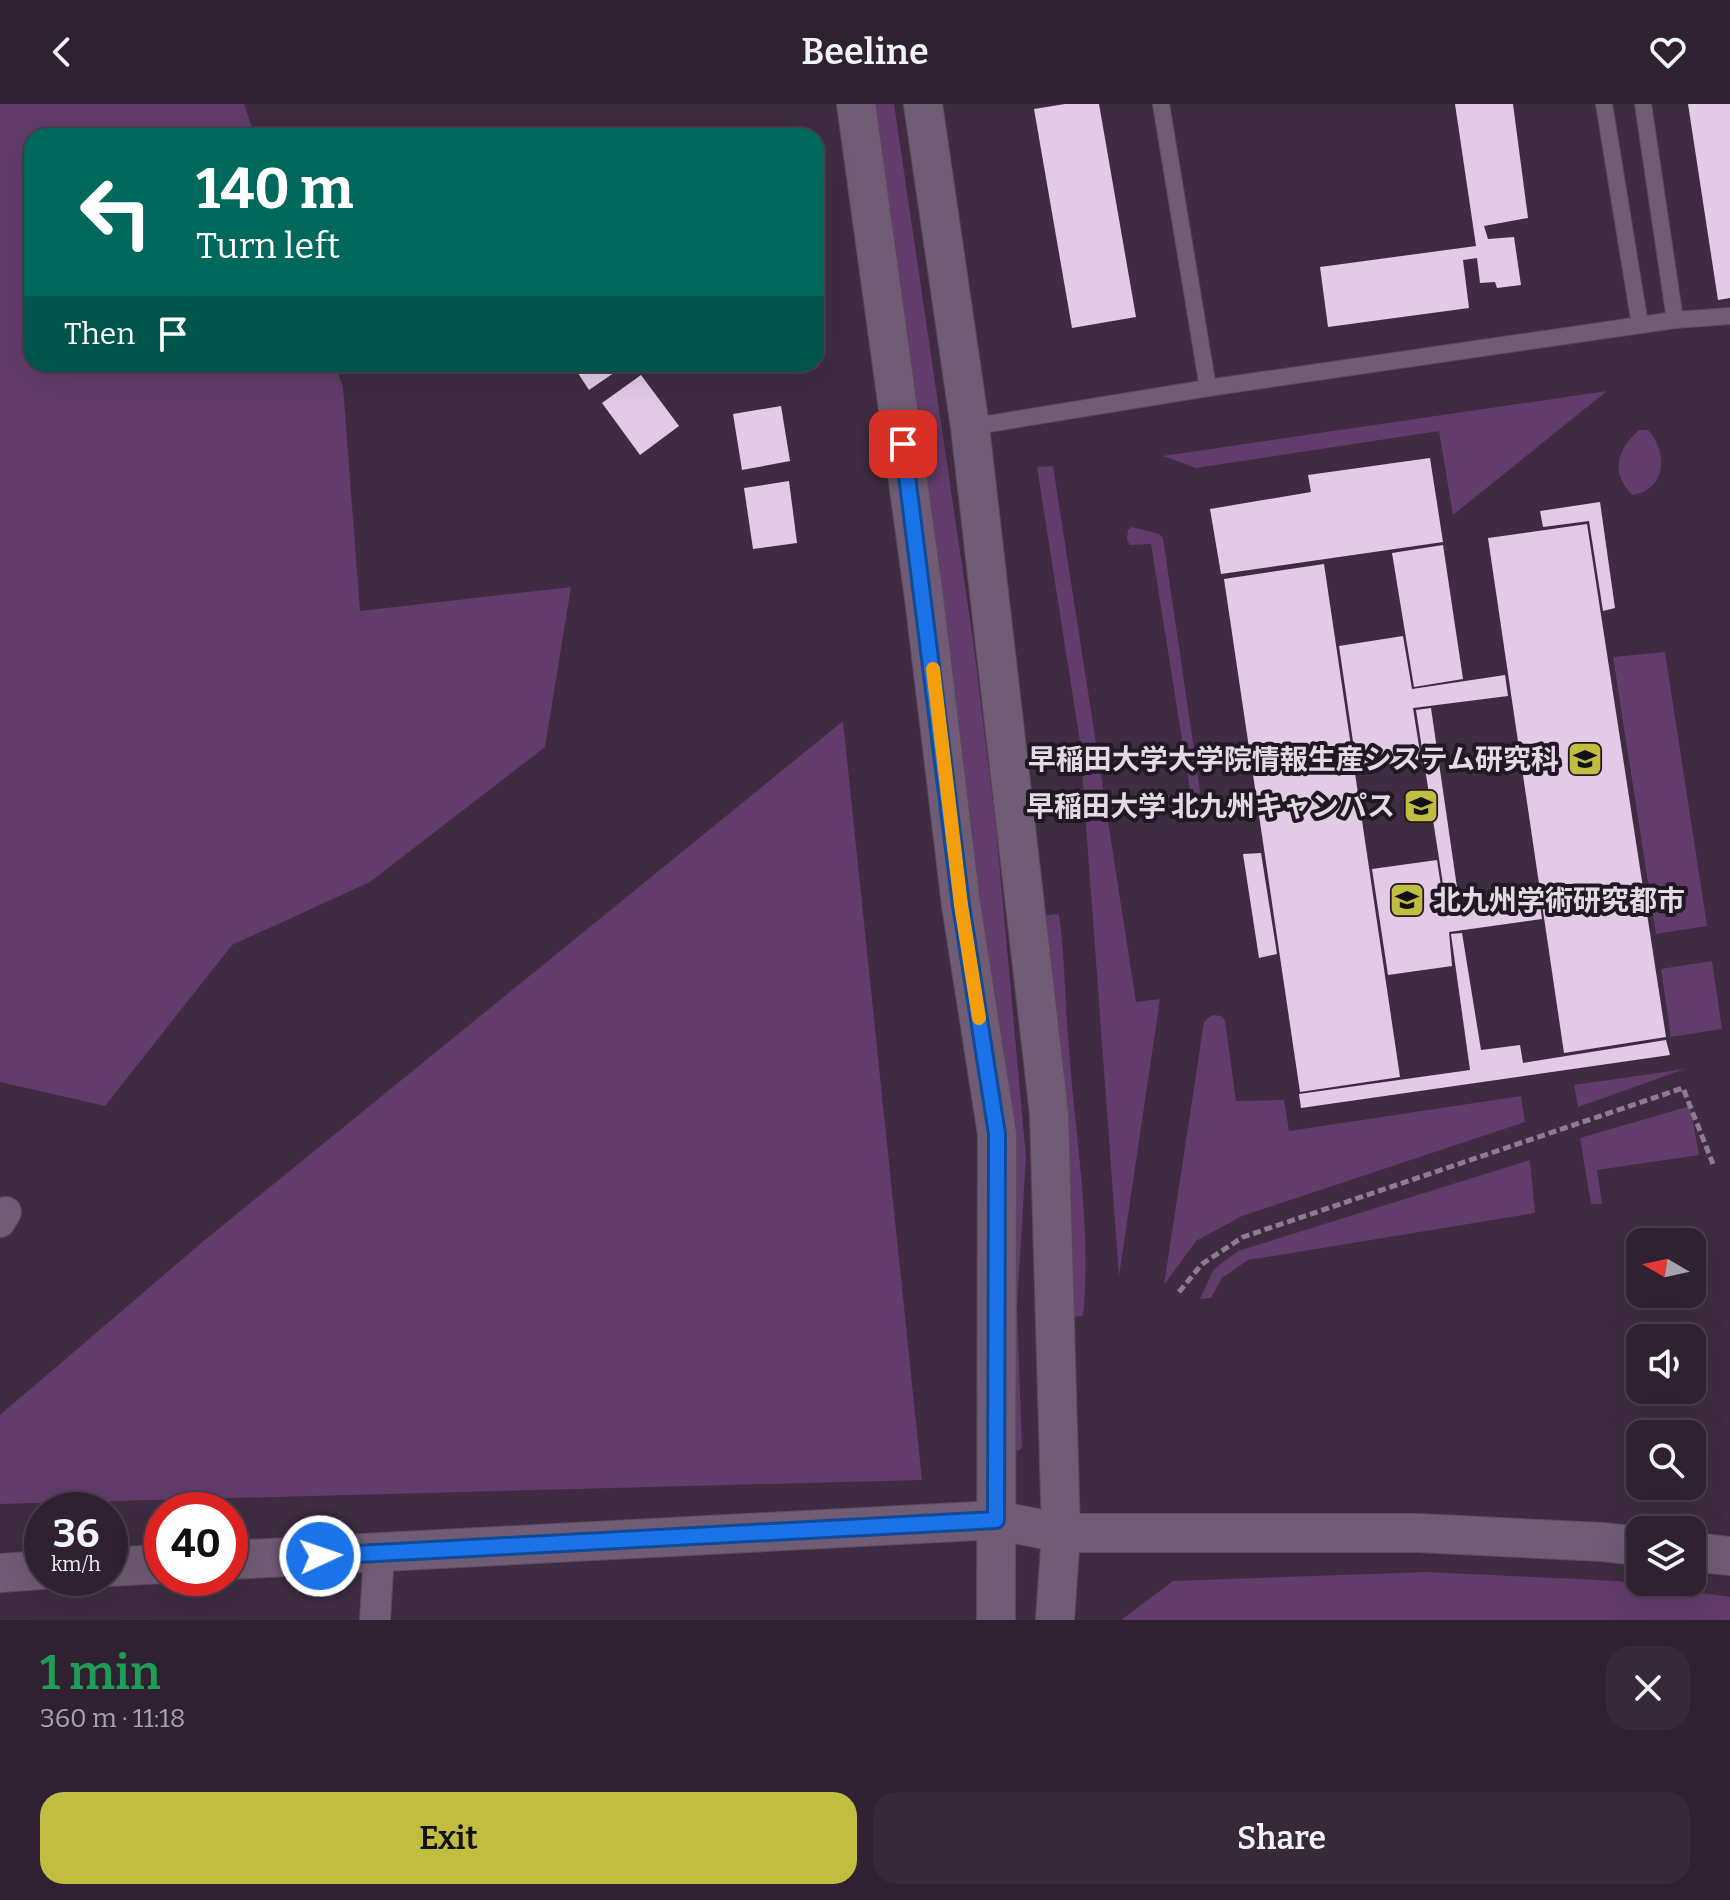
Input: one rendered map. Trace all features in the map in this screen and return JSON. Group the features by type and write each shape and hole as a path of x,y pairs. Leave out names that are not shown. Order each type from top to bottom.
{"street":[{"path":"856,104 922,582 961,905 997,1134 996,1620"},
{"path":"923,104 970,427 1049,1114 1061,1533 1055,1620"},
{"path":"248,1559 996,1520 1061,1533 1418,1533 1626,1545"},
{"path":"375,1620 379,1553"},
{"path":"1706,1553 1730,1556"},
{"path":"0,1573 24,1571"}],"lane":[{"path":"1161,104 1208,388"},
{"path":"1604,104 1640,325"},
{"path":"1643,104 1675,320"},
{"path":"970,427 1208,388 1675,320 1730,316"}],"path":[{"path":"1179,1292 1202,1264 1243,1237 1683,1088 1713,1164"}],"shaded area":[{"path":"0,104 244,104 252,128 24,128 24,372 338,372 343,387 360,611 571,587 545,747 370,882 232,945 105,1106 0,1082"},
{"path":"869,104 894,104 974,647 996,828 1026,1157 1017,1307 1022,1448 1018,1451 1014,1449 998,1097 972,830"},
{"path":"1607,391 1453,515 1439,431 1196,468 1163,456"},
{"path":"1639,430 1648,430 1654,439 1659,449 1661,469 1652,486 1632,495 1621,478 1619,461 1626,445"},
{"path":"1053,466 1136,1002 1160,999 1119,1276 1080,742 1037,467"},
{"path":"1132,527 1159,534 1163,538 1200,791 1197,801 1188,811 1174,807 1166,796 1190,790 1151,544 1130,545 1128,530"},
{"path":"1665,652 1707,926 1656,934 1613,657"},
{"path":"843,721 922,1480 248,1498 248,1492 144,1492 144,1500 128,1501 128,1492 24,1492 24,1503 0,1504 0,1415 206,1239"},
{"path":"1059,914 1085,1249 1083,1316 1067,1317 1040,916"},
{"path":"1712,961 1722,1029 1671,1037 1661,969"},
{"path":"1212,1015 1225,1020 1236,1101 1284,1100 1289,1131 1521,1096 1525,1122 1242,1216 1196,1241 1164,1285 1204,1022"},
{"path":"1685,1069 1578,1107 1574,1085"},
{"path":"1690,1106 1699,1155 1597,1170 1602,1204 1591,1204 1580,1138"},
{"path":"1530,1160 1535,1213 1248,1260 1222,1278 1211,1298 1200,1299 1214,1269 1238,1251"},
{"path":"1428,1572 1618,1581 1626,1582 1626,1596 1706,1596 1706,1594 1730,1597 1730,1620 1121,1620 1173,1581"}],"building":[{"path":"1065,104 1099,104 1136,317 1072,328 1034,109"},
{"path":"1455,104 1513,104 1528,218 1484,226 1488,239 1514,237 1521,285 1497,288 1495,282 1480,283 1477,258 1463,260 1469,308 1328,327 1320,267 1476,246"},
{"path":"1688,104 1730,104 1730,298 1718,300"},
{"path":"577,372 615,372 589,390"},
{"path":"641,375 679,426 640,455 602,403"},
{"path":"781,406 790,461 742,470 733,414"},
{"path":"1430,458 1443,542 1221,574 1210,509 1311,492 1308,475"},
{"path":"789,481 797,543 753,549 744,488"},
{"path":"1600,502 1615,608 1603,611 1589,521 1543,527 1540,511"},
{"path":"1587,524 1666,1037 1564,1053 1488,538"},
{"path":"1443,545 1463,679 1414,687 1392,553"},
{"path":"1324,564 1400,1077 1300,1092 1224,579"},
{"path":"1403,636 1412,689 1505,675 1508,696 1413,708 1421,759 1357,769 1339,646"},
{"path":"1431,708 1460,908 1447,910 1416,710"},
{"path":"1261,853 1277,954 1259,958 1243,854"},
{"path":"1437,860 1445,913 1539,898 1542,919 1449,932 1452,966 1388,975 1372,869"},
{"path":"1462,933 1481,1050 1520,1045 1523,1063 1666,1040 1670,1055 1301,1108 1299,1094 1470,1070 1451,934"}],"slow traffic":[{"path":"933,669 961,905 979,1018"}],"place":[{"name":"早稲田大学大学院情報生産システム研究科","path":"1585,759"},
{"name":"早稲田大学 北九州キャンパス","path":"1421,806"},
{"name":"北九州学術研究都市","path":"1407,900"}],"route":[{"path":"320,1556 996,1520 997,1134 961,905 903,444"}]}
